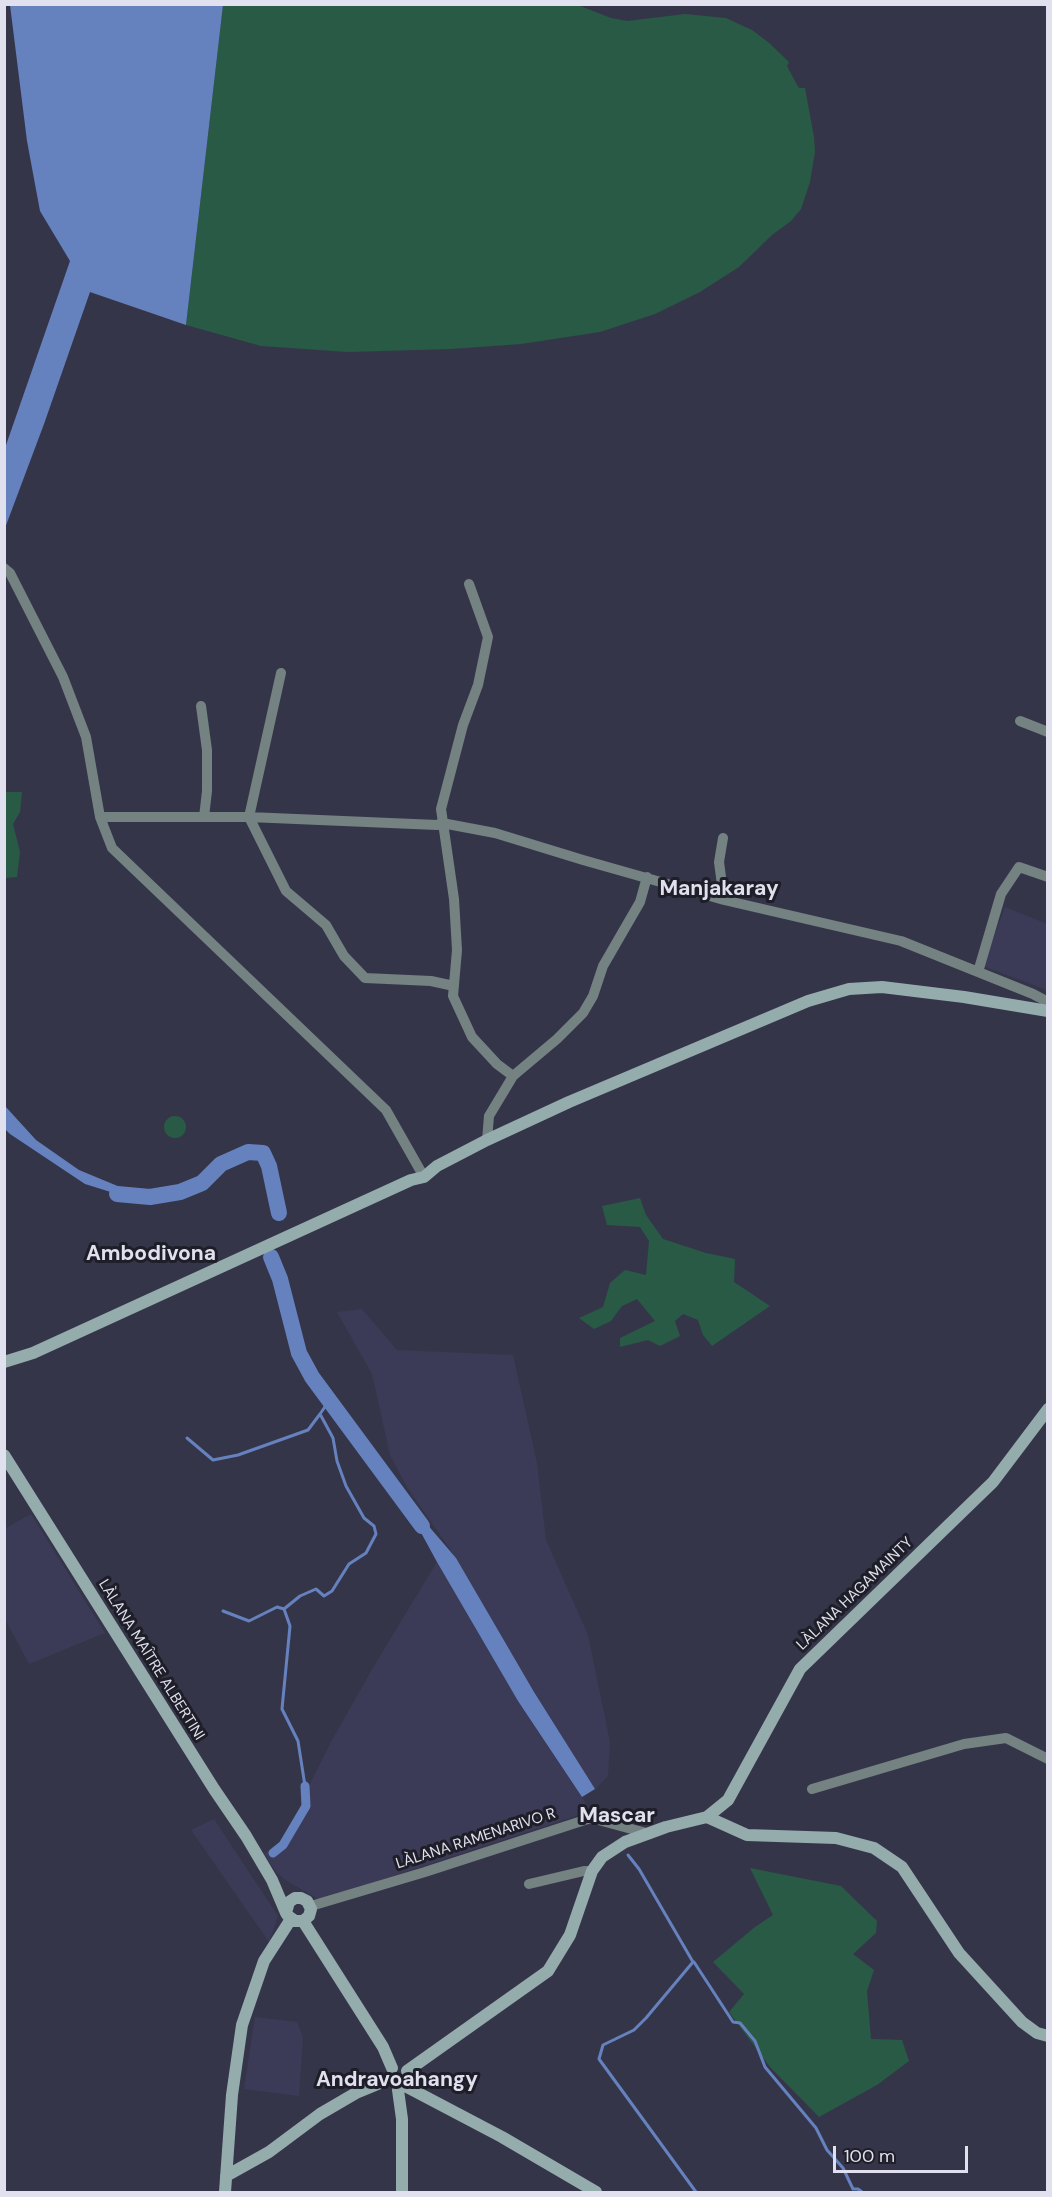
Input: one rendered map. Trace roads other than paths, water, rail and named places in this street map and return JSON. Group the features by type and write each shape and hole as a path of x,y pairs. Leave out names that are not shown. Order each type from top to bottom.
{"main road":[{"path":"6,1361 33,1353 178,1281 411,1180 488,1140 808,1001 849,989 882,987 964,997 1047,1011"},
{"name":"LÀLANA HAGAMAINTY","path":"707,1817 728,1800 801,1670 993,1482 1047,1409"},
{"name":"LÀLANA MAÎTRE ALBERTINI","path":"5,1457 272,1880 293,1918 383,2047 392,2068"},
{"path":"407,2071 548,1971 570,1935 592,1871 602,1857 626,1842 666,1827 707,1817 747,1835 836,1838 874,1848 902,1867 959,1953 1022,2022 1037,2033 1047,2036"},
{"name":"LÀLANA MAÎTRE ALBERTINI","path":"272,1880 295,1898"},
{"path":"225,2193 232,2095 242,2025 264,1962 293,1918 310,1914 311,1906 307,1900 295,1898 289,1902 293,1918"},
{"path":"402,2193 402,2088 409,2077 403,2067 392,2068 385,2076 388,2087 402,2088 502,2137 596,2193"},
{"path":"226,2176 268,2152 320,2114 356,2093 385,2081"}],"street":[{"path":"4,568 10,573 63,677 83,727 100,817 112,848 386,1110 422,1173"},
{"path":"470,584 488,637 478,685 463,725 441,808 454,899 457,950 453,996 472,1037 497,1064 513,1076"},
{"path":"280,673 249,817 286,891 326,924 344,956 365,978 431,981 454,986"},
{"path":"201,706 207,750 207,791 204,817"},
{"path":"1020,721 1047,732"},
{"path":"100,817 249,817 437,825 442,823 495,833 724,900 901,941 1033,994 1047,1002"},
{"path":"723,838 719,862 724,900"},
{"path":"978,972 1001,894 1019,867 1047,877"},
{"path":"488,1140 489,1116 513,1076 557,1039 583,1013 603,966 640,902 647,877"},
{"path":"812,1789 964,1744 1006,1738 1047,1759"},
{"name":"LÀLANA RAMENARIVO R","path":"311,1906 591,1818 650,1834"},
{"path":"529,1884 592,1871"}],"water":[{"path":"10,5 223,5 186,325 90,292 5,528 5,448 70,261 40,211 27,141"},
{"path":"5,1106 36,1140 79,1170 120,1187 117,1194 85,1184 10,1134 5,1129"},
{"path":"426,1523 456,1558 534,1692 595,1789 582,1797 518,1701 437,1562 419,1529"}],"waterway":[{"path":"117,1194 150,1197 180,1192 202,1183 221,1164 248,1152 263,1153 269,1166 279,1213"},
{"path":"271,1257 280,1279 299,1353 312,1377 422,1526"},
{"path":"223,1611 249,1621 277,1607 284,1609 300,1596 316,1589 324,1596 332,1591 349,1564 366,1553 376,1534 374,1526 364,1518 346,1486 337,1461 333,1438 320,1414 329,1401"},
{"path":"187,1438 213,1460 238,1455 308,1430 320,1414"},
{"path":"284,1609 290,1626 282,1709 298,1741 305,1786"},
{"path":"273,1853 283,1845 306,1806 305,1786"},
{"path":"628,1855 639,1869 693,1962 634,2030 603,2045 599,2059 696,2192"},
{"path":"694,1962 733,2022 740,2023 755,2041 765,2067 816,2128 827,2150 843,2168 853,2189 862,2192"}],"district":[{"name":"Manjakaray","path":"719,889"},
{"name":"Ambodivona","path":"151,1254"},
{"name":"Mascar","path":"617,1816"},
{"name":"Andravoahangy","path":"397,2080"}]}
